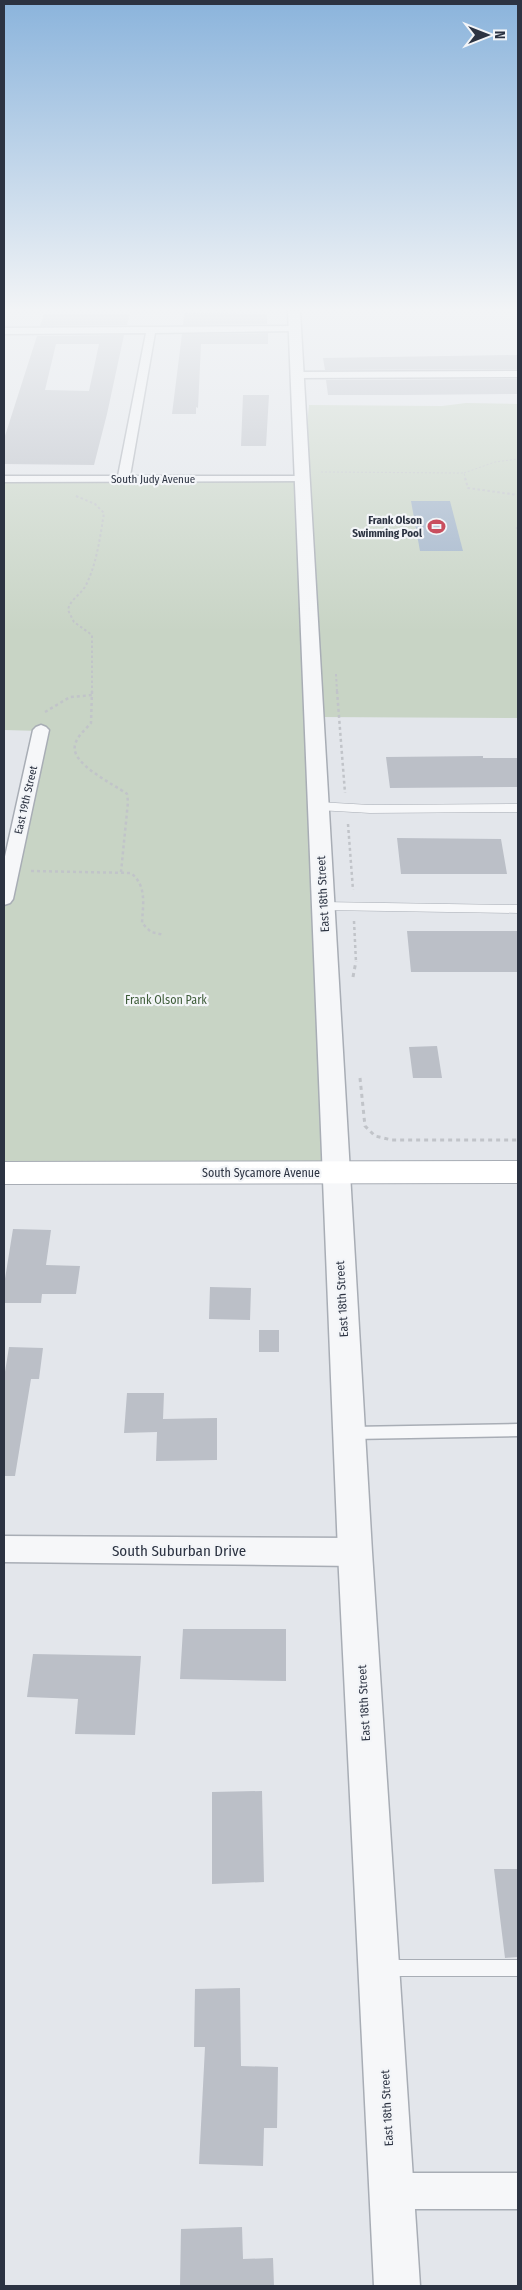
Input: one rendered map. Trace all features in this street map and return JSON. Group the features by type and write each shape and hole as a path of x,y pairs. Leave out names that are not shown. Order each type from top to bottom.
{"main road":[{"name":"South Sycamore Avenue","path":"4,1173 518,1172"}],"street":[{"path":"123,480 135,418"},
{"name":"East 18th Street","path":"299,418 355,1552 396,2286"},
{"name":"South Judy Avenue","path":"4,479 303,479"},
{"name":"East 19th Street","path":"4,899 41,730"},
{"name":"South Suburban Drive","path":"4,1549 355,1552"},
{"path":"392,2191 518,2191"}],"lane":[{"path":"318,806 370,809 518,808"},
{"path":"323,906 518,909"},
{"path":"349,1433 518,1430"},
{"path":"379,1968 518,1968"}],"path":[{"path":"464,473 465,471 495,462 518,459"},
{"path":"468,488 518,494"},
{"path":"72,495 95,504 104,513 91,572 84,588 70,604 68,611 74,622 92,635 93,644 91,680 94,704 91,723 77,734 74,746 75,754 82,764 126,794 128,802 121,872"},
{"path":"45,712 70,698 93,695"},
{"path":"10,871 131,873 140,878 144,889 142,923 151,932 164,935"}],"green space":[{"name":"Frank Olson Park","path":"308,418 518,418 518,718 315,717 336,1173 4,1173 4,899 41,731 4,730 4,479 302,479"}],"water":[{"name":"Frank Olson Swimming Pool","path":"411,501 450,501 463,551 420,551"}],"building":[{"path":"11,418 106,418 94,465 4,464 4,439"},
{"path":"242,418 268,418 266,446 241,446"},
{"path":"483,756 483,758 518,758 518,787 390,788 386,757"},
{"path":"397,838 501,839 507,874 401,874"},
{"path":"407,931 518,931 518,972 411,972"},
{"path":"437,1046 442,1078 413,1078 409,1047"},
{"path":"13,1229 51,1230 46,1265 80,1266 76,1294 42,1294 41,1303 4,1303 4,1285"},
{"path":"210,1287 251,1288 250,1320 209,1319"},
{"path":"259,1330 279,1330 279,1352 259,1352"},
{"path":"9,1347 43,1348 39,1379 31,1379 15,1476 4,1476 4,1378"},
{"path":"127,1393 164,1393 163,1419 217,1418 217,1460 156,1461 157,1432 124,1433"},
{"path":"183,1629 286,1629 286,1681 180,1679"},
{"path":"33,1654 141,1656 135,1735 75,1734 78,1699 27,1697"},
{"path":"262,1791 264,1882 212,1884 212,1792"},
{"path":"494,1869 518,1869 518,1957 505,1958"},
{"path":"240,1988 241,2066 278,2067 277,2128 264,2128 263,2166 199,2164 205,2047 194,2047 195,1989"},
{"path":"242,2227 243,2259 273,2258 274,2286 180,2286 181,2229"}],"place":[{"name":"Frank Olson Swimming Pool","path":"436,526"}]}
